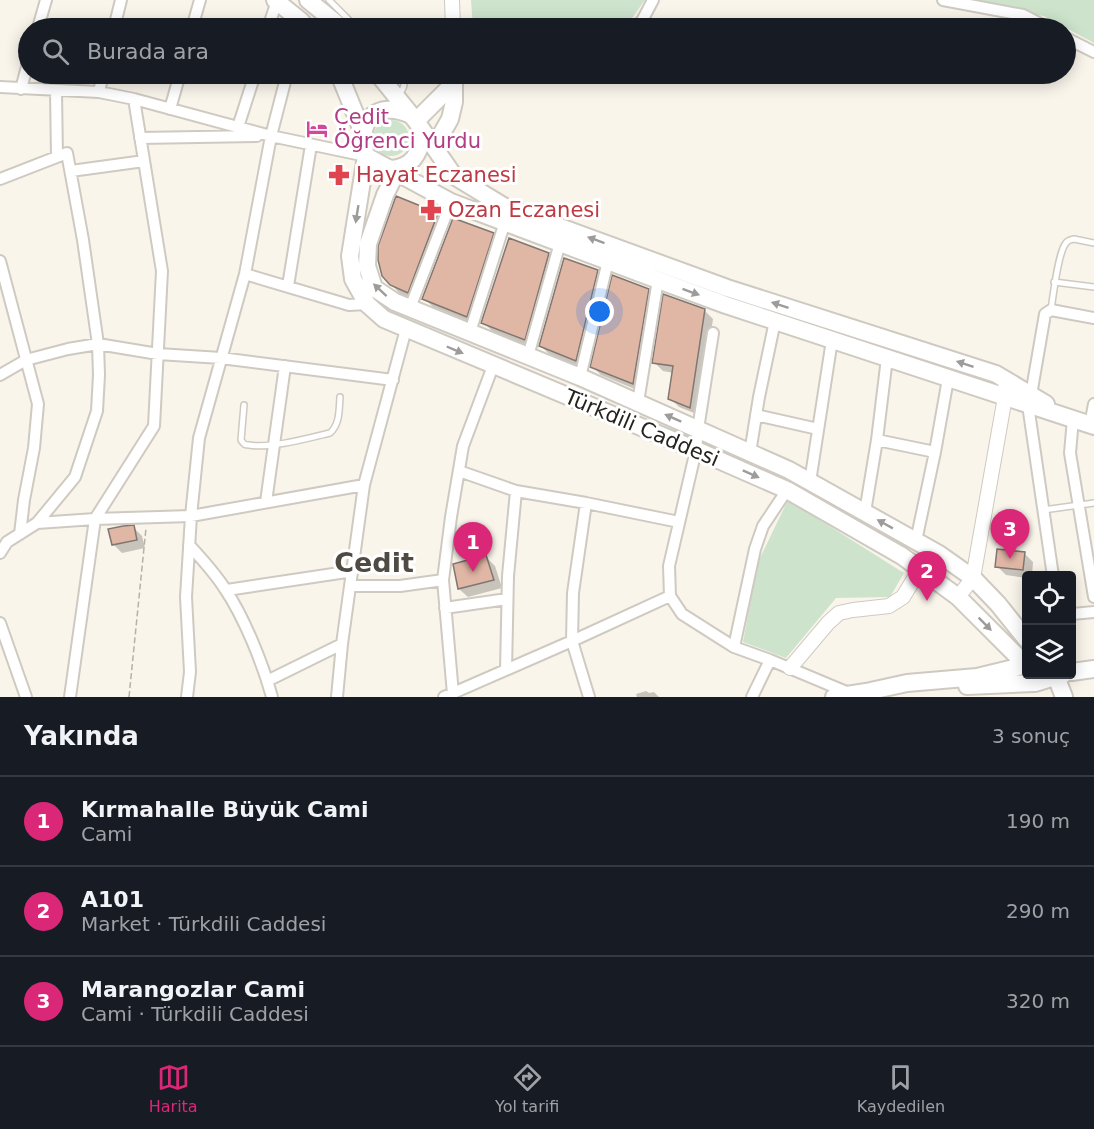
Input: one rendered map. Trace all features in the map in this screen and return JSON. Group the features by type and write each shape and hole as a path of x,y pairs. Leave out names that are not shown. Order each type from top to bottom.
{"main road":[{"path":"276,1 294,18"},
{"path":"318,2 333,18"},
{"path":"343,84 363,133"},
{"path":"386,84 454,176 505,207 727,288 996,375 1018,393 1092,426"},
{"path":"392,171 404,166 417,155 421,129 450,84"},
{"path":"421,129 450,119 454,102 454,84"},
{"path":"421,129 400,110 381,111 366,124 362,140 366,156 451,202 658,280 948,379 1018,393"},
{"name":"Türkdili Caddesi","path":"366,156 350,256 353,279 367,304 384,319 787,490 903,556 958,597 1022,661"},
{"name":"Türkdili Caddesi","path":"392,171 368,244 367,266 374,288 395,302 580,377 789,470 939,554 973,578 1022,634"},
{"path":"1076,660 1094,659"},
{"path":"834,697 907,683 977,676 1022,666"},
{"path":"1076,672 1094,669"},
{"path":"880,697 946,687 1036,685 1052,679"},
{"path":"1062,679 1064,697"}],"street":[{"path":"41,18 46,0"},
{"path":"116,18 121,0"},
{"path":"195,18 200,0"},
{"path":"452,0 453,18"},
{"path":"644,18 653,0"},
{"path":"943,0 1029,18"},
{"path":"271,18 276,1"},
{"path":"1076,43 1094,52"},
{"path":"21,89 22,84"},
{"path":"99,92 101,84"},
{"path":"170,109 177,84"},
{"path":"238,127 252,84"},
{"path":"187,697 190,672 186,597 199,438 245,274 271,136 285,84"},
{"path":"0,87 99,92 134,99 271,136 366,156"},
{"path":"56,91 57,157"},
{"path":"70,697 95,519 154,426 162,271 134,99"},
{"path":"140,138 271,136"},
{"path":"288,286 311,145"},
{"path":"0,179 68,153 98,344 99,375 97,411 75,477 37,523 7,542 0,553"},
{"path":"71,171 144,161"},
{"path":"410,308 451,202"},
{"path":"470,333 505,222"},
{"path":"528,356 560,243"},
{"path":"0,261 4,292 38,404 34,448 20,534"},
{"path":"580,377 608,261"},
{"path":"245,274 349,305 367,304"},
{"path":"638,402 658,280"},
{"path":"958,597 973,578 1018,393 1045,314 1051,310 1094,318"},
{"path":"750,453 775,321"},
{"path":"337,697 364,485 406,329"},
{"path":"713,333 696,450 669,566 670,596 682,614 734,647 852,694"},
{"path":"810,482 832,340"},
{"path":"0,375 26,360 98,344 158,354 221,358 393,380"},
{"path":"865,512 887,358"},
{"path":"266,502 285,366"},
{"path":"493,366 463,446 451,517 443,580 449,695 670,596"},
{"path":"916,541 948,379"},
{"path":"1018,393 1043,510 1052,571"},
{"path":"1092,426 1094,404"},
{"path":"756,415 818,429"},
{"path":"1073,419 1070,453 1094,597"},
{"path":"877,440 935,452"},
{"path":"459,471 516,490 679,522"},
{"path":"37,523 191,516 364,485"},
{"path":"506,670 508,576 516,490"},
{"path":"734,647 755,549 763,526 787,490"},
{"path":"586,503 573,593 572,641 589,697"},
{"path":"189,545 213,571 243,621 272,697"},
{"path":"790,668 839,613 889,606 903,597 920,569"},
{"path":"226,591 353,570"},
{"path":"351,586 400,586 443,580"},
{"path":"445,608 507,599"},
{"path":"1076,614 1094,612"},
{"path":"0,624 26,697"},
{"path":"267,681 342,644"},
{"path":"752,697 770,660"}],"lane":[{"path":"318,2 342,18"},
{"path":"398,98 404,84"},
{"path":"1051,310 1054,282 1065,244 1077,238 1094,243"},
{"path":"1054,282 1094,287"},
{"path":"244,405 241,440 244,444 250,446 274,444 330,433 337,423 340,396"},
{"path":"1043,510 1094,503"}],"path":[{"path":"129,697 147,517"}],"green space":[{"path":"471,0 645,0 632,18 472,18"},
{"path":"952,0 1094,0 1094,43 1076,33 1076,18 1048,18 984,8"},
{"path":"391,120 404,125 409,138 404,151 391,156 378,151 373,138 378,125"},
{"path":"788,500 904,573 890,597 836,598 786,658 743,642 758,562"}],"building":[{"path":"396,196 438,213 408,293 390,285 382,276 378,260 378,246"},
{"path":"453,218 494,233 467,317 422,299"},
{"path":"509,238 549,253 525,340 481,323"},
{"path":"564,258 598,270 576,361 539,346"},
{"path":"612,275 649,289 633,384 590,367"},
{"path":"663,294 705,309 690,408 668,399 673,366 652,363"},
{"path":"134,525 137,540 112,545 108,529"},
{"path":"997,549 1025,552 1023,570 995,567"},
{"path":"486,555 494,580 458,589 453,564"}],"place":[{"name":"Cedit Öğrenci Yurdu","path":"317,129"},
{"name":"Hayat Eczanesi","path":"339,175"},
{"name":"Ozan Eczanesi","path":"431,210"},
{"name":"Marangozlar Cami","path":"1010,559"},
{"name":"Kırmahalle Büyük Cami","path":"473,572"},
{"name":"A101","path":"927,601"}],"district":[{"name":"Cedit","path":"374,563"}]}
